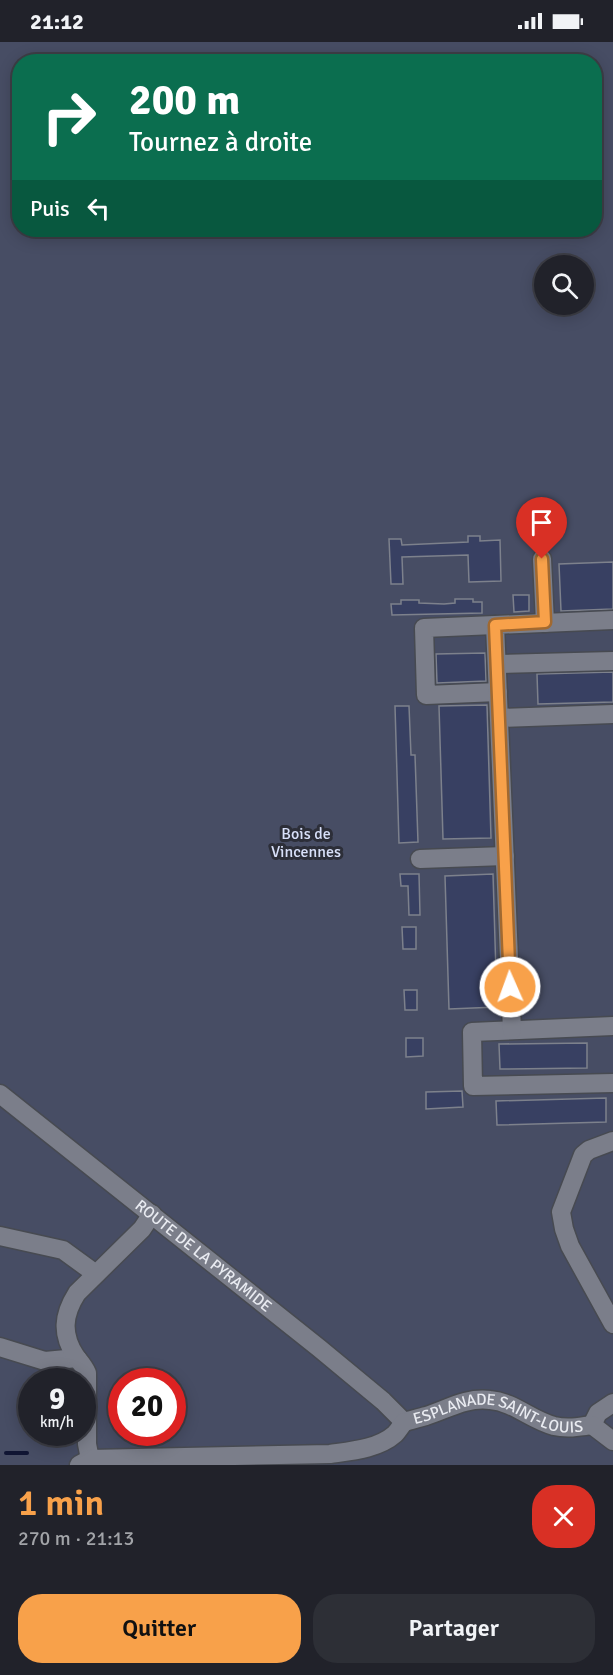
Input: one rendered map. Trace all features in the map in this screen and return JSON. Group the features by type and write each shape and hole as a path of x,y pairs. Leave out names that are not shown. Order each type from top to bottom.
{"street":[{"path":"542,559 545,622"},
{"path":"498,692 426,695 424,627 613,620"},
{"path":"495,625 512,1030"},
{"path":"497,664 613,661"},
{"path":"499,718 613,714"},
{"path":"420,859 505,856"},
{"path":"613,1026 472,1032 473,1086 613,1083"},
{"name":"ROUTE DE LA PYRAMIDE","path":"0,1094 383,1401 404,1422"},
{"path":"613,1141 589,1150 583,1155 561,1212 570,1246 613,1323"},
{"path":"152,1214 142,1228 77,1293 67,1313 66,1335 87,1373 87,1444 82,1463 348,1452 370,1447 383,1441 394,1434 404,1422"},
{"path":"0,1236 63,1250 96,1274"},
{"path":"1,1347 45,1361 77,1358"},
{"name":"ESPLANADE SAINT-LOUIS","path":"404,1422 480,1399 509,1404 552,1426 572,1428 592,1425"},
{"path":"613,1403 598,1413 592,1425 613,1442"}],"green space":[{"name":"Bois de Vincennes","path":"0,42 613,42 613,1465 0,1465"}],"building":[{"path":"468,536 480,536 480,541 500,540 501,581 469,582 468,555 402,557 403,584 391,584 389,539 401,539 402,545 468,542"},
{"path":"613,562 613,609 561,611 559,564"},
{"path":"513,595 529,595 529,611 514,612"},
{"path":"455,599 473,599 473,602 482,602 482,613 392,615 391,604 401,604 401,600 444,604 455,603"},
{"path":"485,653 486,681 437,683 436,654"},
{"path":"613,672 613,702 538,704 537,674"},
{"path":"487,705 491,838 443,839 439,706"},
{"path":"395,706 409,706 411,755 415,755 418,842 399,843"},
{"path":"400,874 419,874 420,915 409,915 408,886 401,886"},
{"path":"493,874 497,1007 449,1009 445,876"},
{"path":"402,927 416,927 416,949 403,949"},
{"path":"404,990 417,990 417,1010 405,1010"},
{"path":"406,1038 423,1038 423,1056 406,1057"},
{"path":"587,1043 587,1068 500,1069 499,1044"},
{"path":"462,1091 463,1107 426,1109 426,1092"},
{"path":"606,1098 606,1122 497,1125 496,1101"}],"waterway":[{"path":"6,1453 27,1453"}],"route":[{"path":"510,987 495,625 545,622 542,559"}]}
